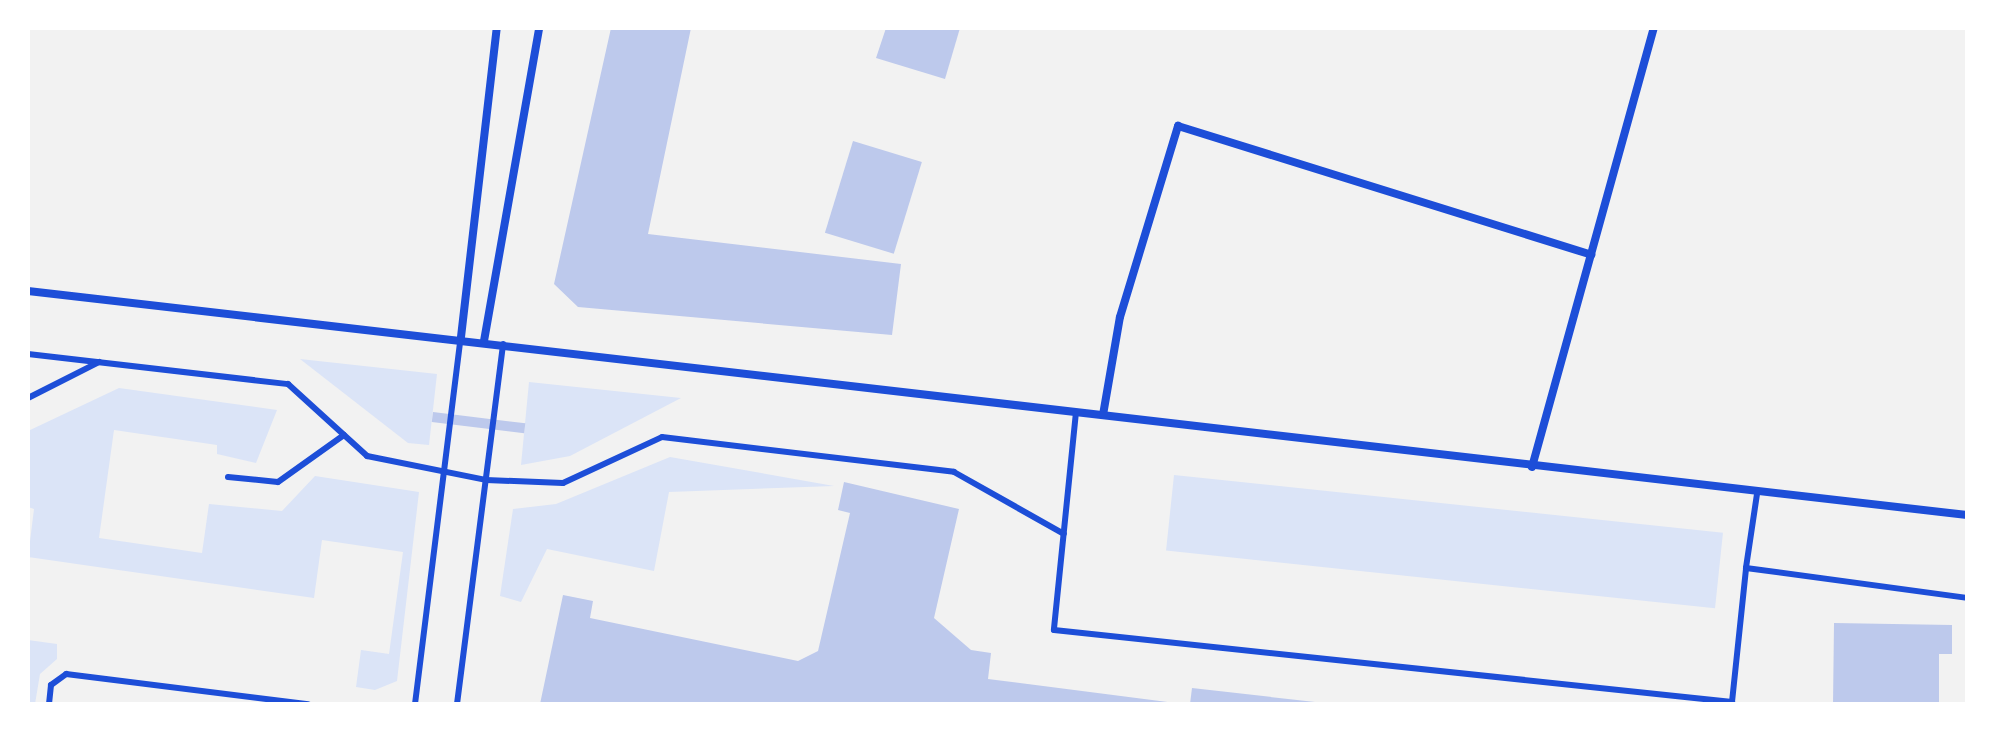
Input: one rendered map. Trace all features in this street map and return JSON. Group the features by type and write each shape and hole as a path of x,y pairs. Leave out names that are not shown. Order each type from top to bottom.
{"street":[{"path":"461,337 497,28"},
{"path":"484,341 539,28"},
{"path":"1532,467 1654,28"},
{"path":"1103,415 1120,317 1178,126 1591,255"},
{"path":"28,291 461,337 1757,494 1967,515"}],"lane":[{"path":"415,704 461,337"},
{"path":"457,704 503,344"},
{"path":"28,354 288,384 367,456 486,480 563,483 662,437 954,472 1064,534"},
{"path":"28,398 99,362"},
{"path":"1076,412 1054,630 1732,702 1757,494"},
{"path":"228,477 278,482 344,435"},
{"path":"1746,568 1967,598"},
{"path":"49,704 51,685 66,674 308,704"}],"shaded area":[{"path":"300,359 437,374 429,445 408,443"},
{"path":"529,382 681,398 570,456 521,465"},
{"path":"119,388 277,410 256,463 217,454 217,445 114,430 99,538 202,553 209,504 282,511 315,476 419,492 397,681 375,690 356,687 361,650 389,654 403,552 322,540 314,598 28,557 34,509 28,507 28,431"},
{"path":"670,457 834,486 669,492 654,571 547,549 521,602 500,596 513,509 556,504"},
{"path":"1174,475 1723,533 1715,608 1166,551"},
{"path":"28,640 57,644 57,659 40,674 35,704 28,704"}],"building":[{"path":"611,28 691,28 648,234 901,264 892,335 578,307 554,284"},
{"path":"886,28 960,28 945,79 876,58"},
{"path":"853,141 922,162 894,254 825,233"},
{"path":"433,412 525,423 524,433 432,422"},
{"path":"844,482 959,509 934,618 971,650 991,653 988,679 1183,704 540,704 563,595 593,601 590,618 798,661 818,651 850,513 838,510"},
{"path":"1834,623 1952,625 1952,654 1939,654 1939,704 1833,704"},
{"path":"1192,688 1315,702 1315,704 1190,704"}]}
